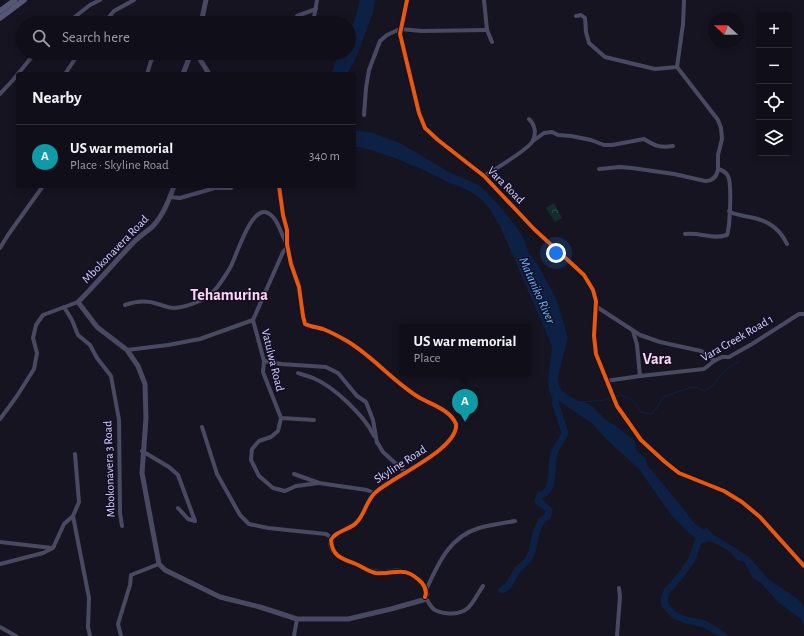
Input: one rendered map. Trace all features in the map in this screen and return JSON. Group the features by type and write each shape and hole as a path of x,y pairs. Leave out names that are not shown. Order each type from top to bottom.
{"main road":[{"path":"0,11 15,0"},
{"path":"0,18 24,0"}],"street":[{"path":"76,16 90,5 100,0"},
{"path":"110,16 114,11 134,0"},
{"path":"203,16 206,0"},
{"path":"314,16 317,0"},
{"name":"Vara Road","path":"407,0 400,34 419,113 425,128 484,176 534,229 584,275 593,290 597,307 594,345 598,360 617,406 641,440 665,462 679,473 724,492 742,502 760,517 804,566"},
{"path":"484,0 487,30 492,42"},
{"path":"600,169 620,167 632,168 674,174 705,181 710,181 717,174 718,155 722,139 721,128 718,120 677,67 683,24 684,0"},
{"path":"297,16 316,9"},
{"path":"576,16 585,18 586,32 589,42 605,57 655,69 677,67"},
{"path":"364,115 369,70 380,41 387,35 400,29 422,31 487,30"},
{"path":"20,72 29,60"},
{"path":"66,72 74,60"},
{"path":"148,72 152,60"},
{"path":"184,72 188,60"},
{"path":"200,60 208,72"},
{"path":"0,94 16,76"},
{"path":"529,119 533,123 533,141"},
{"path":"484,176 527,148 533,141 544,133 552,132 558,135 591,140 604,145 644,139 653,145 663,148 673,146"},
{"path":"685,234 699,234 717,237 727,235 729,227 729,177 727,173 718,168"},
{"path":"0,248 42,188"},
{"name":"Mbokonavera Road","path":"78,302 132,244 160,217 173,188"},
{"path":"170,197 180,198 215,188 231,188"},
{"name":"Skyline Road","path":"279,188 283,215 287,230 291,264 299,287 302,316 305,324 333,334 358,348 400,385 441,408 452,417 456,422 457,428 455,433 446,443 424,462 386,484 374,493 356,523 332,538"},
{"path":"729,211 737,215 757,219 777,228 787,244"},
{"path":"125,305 141,301 154,302 172,308 192,304 210,294 218,287 227,273 248,226 259,213 268,213 276,220 282,236 288,245 283,252 253,320 200,339 127,350"},
{"path":"0,419 34,369 37,352 33,338 36,325 43,316 78,302 97,328 127,350 138,366 145,384 146,418 142,451 142,473 159,564 165,570 212,594 297,619 348,619 423,600 426,590 442,556 448,548 464,536 479,528 515,521"},
{"name":"Mbokonavera 3 Road","path":"64,307 72,320 78,335 90,345 97,358 111,376 119,420 120,513 122,526"},
{"path":"597,307 640,335 660,342 701,351 708,354 714,361"},
{"name":"Vara Creek Road 1","path":"606,380 704,369 714,361 722,357 729,357 752,344 799,314 804,314"},
{"name":"Vatulwa Road","path":"253,320 264,361 263,372 280,418"},
{"path":"633,331 637,345 640,376"},
{"path":"264,361 326,368 338,373 357,396 366,402 373,420 377,443"},
{"path":"298,373 314,378 349,404 370,426 377,443 383,452 406,473"},
{"path":"314,420 280,418 278,431 271,437 259,441 252,449 251,460 259,476 273,488 285,491 296,486 319,483"},
{"path":"202,427 217,474 240,515 249,524 268,528 326,534 332,538 331,543 335,553 343,559 376,573 398,571 410,574 418,578 426,590"},
{"path":"142,451 169,467 178,475 195,521 188,519 178,508"},
{"path":"0,564 43,553 53,548 64,524 73,516 79,502 75,454"},
{"path":"294,474 319,483 367,490 374,493"},
{"path":"73,516 89,598 88,627 90,636"},
{"path":"0,542 53,548"},
{"path":"121,636 118,624 130,585 131,576 159,564"},
{"path":"425,597 434,610 448,613 461,613 473,602 483,586"},
{"path":"617,636 620,597 619,588"},
{"path":"294,636 297,619"},
{"path":"0,627 16,636"}],"green space":[{"path":"554,203 562,218 555,222 546,208"}],"water":[{"path":"360,0 375,0 373,13 356,57 356,16"},
{"path":"336,60 355,60 348,72 332,72"},
{"name":"Mataniko River","path":"356,130 373,133 400,143 449,172 481,187 494,200 523,237 529,253 537,264 556,298 568,338 558,376 559,386 563,392 576,400 593,407 606,420 634,440 637,451 645,458 648,466 695,524 703,529 707,528 714,535 749,557 768,579 798,599 804,607 804,626 801,619 778,602 761,583 753,578 744,562 737,560 724,548 709,541 705,543 700,542 689,533 671,515 639,469 606,439 593,424 550,395 548,381 552,346 500,226 485,203 475,194 467,190 414,166 356,146"}],"waterway":[{"path":"616,396 620,395 627,397 637,405 641,412 651,414 657,408 663,397 692,387 699,388 704,391 712,386 726,369 740,361"},
{"path":"502,590 508,586 518,569 528,560 532,552 536,533 541,521 548,516 549,510 538,501 540,495 545,493 550,484 554,453 565,433 555,402 557,394"},
{"path":"581,402 604,400 613,397"},
{"path":"699,539 692,559 667,591 664,599 665,605 674,615 686,620 705,624 724,636"}],"cycle path":[{"path":"407,0 400,34 419,113 425,128 484,176 534,229 584,275 593,290 596,301 594,336 596,354 617,406 641,440 665,462 679,473 724,491 742,502 760,517 804,566"},
{"path":"279,188 283,215 287,230 287,244 291,264 299,287 305,324 323,329 357,347 410,392 445,411 450,415 456,424 454,433 447,443 423,462 376,492 370,499 359,520 333,537 331,540 336,554 371,572 405,572 416,577 425,588 425,597"}],"place":[{"name":"US war memorial","path":"465,422"}],"district":[{"name":"Tehamurina","path":"229,294"},
{"name":"Vara","path":"657,358"}]}
